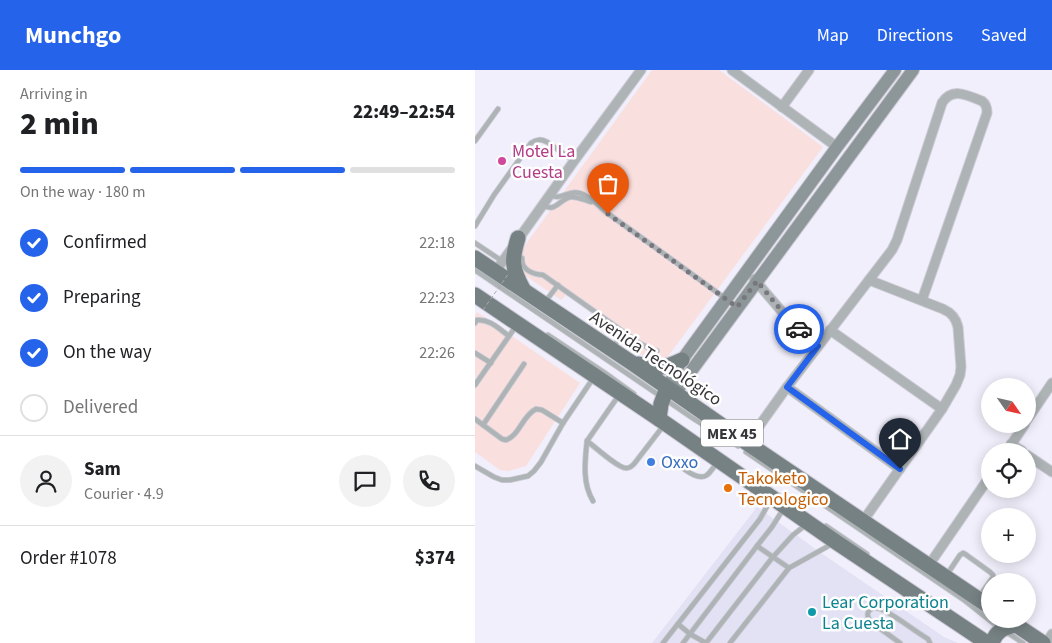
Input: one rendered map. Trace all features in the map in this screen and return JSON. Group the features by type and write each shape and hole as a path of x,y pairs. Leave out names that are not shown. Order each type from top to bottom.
{"main road":[{"path":"518,238 514,252 514,266 516,276 524,290"},
{"name":"Avenida Tecnológico","path":"475,258 502,268 524,290 632,363 668,392 981,601"},
{"name":"MEX 45","path":"477,299 518,328 661,419 784,507 815,523 836,542 993,635 1044,643"},
{"path":"632,363 659,368 670,366 682,360"},
{"path":"661,419 668,392"}],"street":[{"path":"502,268 518,238 641,70"},
{"path":"732,70 837,147"},
{"path":"782,107 809,70"},
{"path":"668,392 682,360 895,70"},
{"path":"668,392 757,281 913,70"},
{"path":"747,443 818,346 893,250 942,104 949,96 956,93 982,101 985,103 987,113 922,300"},
{"path":"746,272 757,281 790,321 818,346"},
{"path":"863,521 942,408 960,375 958,327 954,316 922,300 869,280"},
{"path":"831,330 942,408"},
{"path":"1036,407 1052,383"},
{"path":"787,387 900,469"},
{"path":"1036,461 1052,472"},
{"path":"929,565 981,489"},
{"path":"1044,643 1052,634"}],"lane":[{"path":"475,141 498,109"},
{"path":"475,226 531,143 535,140 547,142 574,161"},
{"path":"549,195 554,198 575,192 585,195 608,214 737,307"},
{"path":"543,204 547,208 551,208 555,207 562,200 573,197 595,202"},
{"path":"475,243 502,268"},
{"path":"521,258 521,263 525,268 535,274 543,275 639,343 657,351"},
{"path":"475,270 668,392 694,419 728,439 939,584 993,635 1023,643"},
{"path":"544,304 558,285"},
{"path":"475,323 477,320 483,320 518,328 475,385"},
{"path":"612,349 624,332"},
{"path":"544,333 560,342 638,397"},
{"path":"475,352 491,363"},
{"path":"483,425 524,364"},
{"path":"475,466 502,480 528,476 541,462 563,424 595,376"},
{"path":"593,500 589,495 585,473 587,441 620,393"},
{"path":"643,402 661,419 705,444"},
{"path":"475,419 506,440 513,436 528,414 535,408 542,410 563,424"},
{"path":"587,441 617,464 627,468 634,464 661,419"},
{"path":"674,462 695,475 702,477 706,476 719,461"},
{"path":"663,643 760,518 772,498"},
{"path":"683,643 772,527 784,507"},
{"path":"678,624 690,634 706,643 772,558 793,535 815,523 871,556"},
{"path":"730,643 789,568 836,542"},
{"path":"757,546 789,568"},
{"path":"945,577 963,553 990,573"},
{"path":"901,643 871,622 867,615 869,610 876,608 885,611 930,643"}],"path":[{"path":"477,299 502,268"}],"shaded area":[{"path":"652,70 719,70 823,147 666,359 651,361 607,332 611,326 566,295 561,300 523,274 519,258 523,248"},
{"path":"477,312 580,383 526,466 509,471 500,470 475,452 475,315"},
{"path":"757,507 944,637 958,643 652,643"}],"way so far":[{"path":"608,214 737,307 757,281 790,321 799,329"}],"place":[{"name":"Motel La Cuesta","path":"502,161"},
{"name":"Oxxo","path":"651,462"},
{"name":"Takoketo Tecnologico","path":"728,488"},
{"name":"Lear Corporation La Cuesta","path":"812,612"}],"route":[{"path":"799,329 818,346 787,387 900,469"}]}
